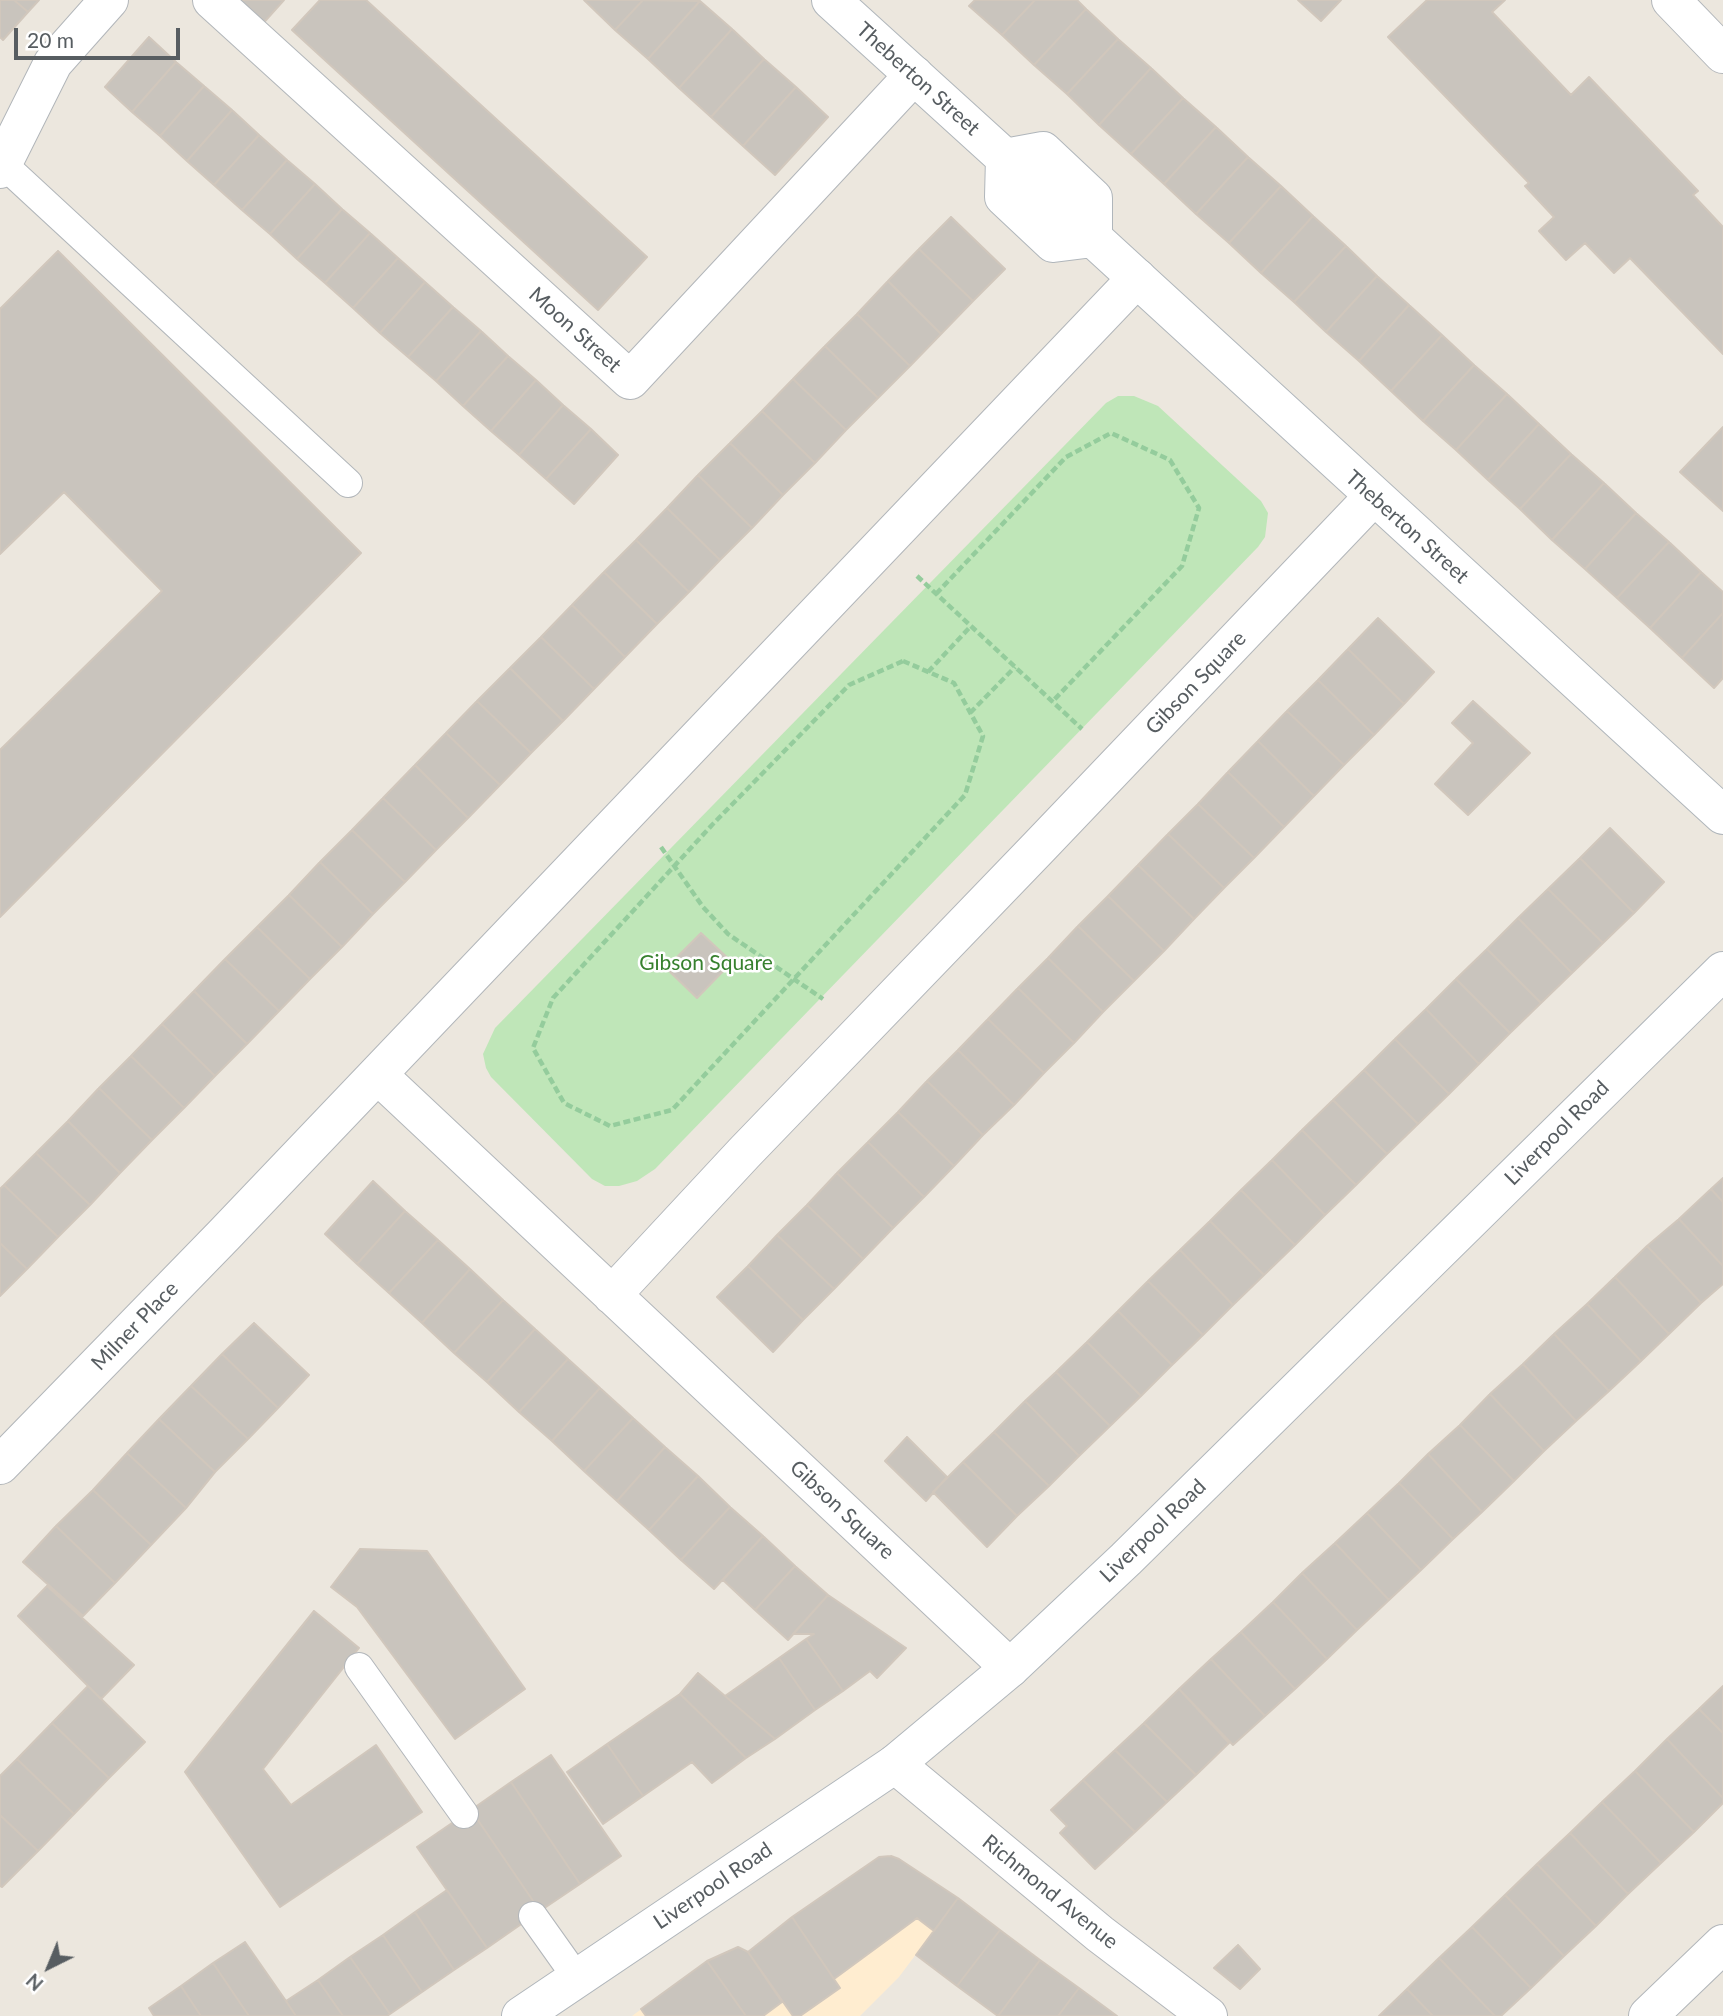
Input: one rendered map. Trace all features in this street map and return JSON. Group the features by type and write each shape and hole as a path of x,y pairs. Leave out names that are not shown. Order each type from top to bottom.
{"street":[{"path":"2,167 53,62 109,0"},
{"name":"Moon Street","path":"212,0 631,380 914,75"},
{"name":"Theberton Street","path":"831,0 1005,158"},
{"path":"1671,0 1723,54"},
{"path":"1043,151 1093,198 1093,238 1053,243 1004,197 1005,158 1043,151"},
{"name":"Theberton Street","path":"1093,238 1723,815"},
{"path":"378,1075 1137,278"},
{"name":"Gibson Square","path":"612,1295 734,1162 1373,497"},
{"name":"Liverpool Road","path":"521,2016 895,1764 1010,1668 1126,1559 1723,971"},
{"name":"Gibson Square","path":"378,1075 1010,1668"},
{"name":"Milner Place","path":"0,1465 378,1075"},
{"name":"Richmond Avenue","path":"895,1764 1100,1934 1208,2016"},
{"path":"1648,2016 1723,1944"}],"lane":[{"path":"2,167 348,483"},
{"path":"359,1667 464,1814"},
{"path":"533,1916 577,1978"}],"path":[{"path":"936,594 1066,457 1111,433 1170,460 1199,508 1182,566 1052,702"},
{"path":"883,546 1119,763"},
{"path":"928,672 971,626"},
{"path":"903,661 954,683 970,713 983,736 965,795 672,1110 610,1126 564,1103 533,1048 552,998 849,685 903,661"},
{"path":"970,713 1015,667"},
{"path":"634,805 703,907 728,934 793,981 865,1025"}],"shaded area":[{"path":"891,1856 958,1898 899,1977 860,2016 632,2016 707,1961 738,1947 748,1952 792,1917 879,1857"}],"green space":[{"name":"Gibson Square","path":"1118,396 1134,396 1158,406 1261,501 1268,513 1265,537 655,1169 637,1181 619,1186 605,1186 592,1179 491,1077 483,1054 495,1028 1106,403"}],"building":[{"path":"0,0 14,0 28,12 3,40 0,37"},
{"path":"14,0 39,0 28,12"},
{"path":"226,0 284,0 258,29"},
{"path":"320,0 366,0 647,257 598,310 292,30"},
{"path":"584,0 643,0 615,30"},
{"path":"643,0 700,1 648,59 615,30"},
{"path":"975,0 1035,0 1002,35 969,6"},
{"path":"1035,0 1077,0 1086,9 1034,65 1002,35"},
{"path":"1298,0 1341,0 1321,21"},
{"path":"1427,0 1505,0 1492,12 1571,95 1589,77 1698,191 1693,195 1723,227 1723,354 1630,258 1614,273 1585,243 1566,260 1539,231 1554,217 1525,186 1529,183 1388,37"},
{"path":"700,1 732,29 679,88 648,59"},
{"path":"1086,9 1118,39 1067,94 1034,65"},
{"path":"732,29 764,59 711,117 679,88"},
{"path":"149,37 176,62 132,112 105,87"},
{"path":"1118,39 1151,68 1099,125 1067,94"},
{"path":"764,59 796,87 743,146 711,117"},
{"path":"176,62 204,86 160,136 132,112"},
{"path":"1151,68 1183,98 1131,154 1099,125"},
{"path":"204,86 232,110 187,161 160,136"},
{"path":"796,87 828,117 775,175 743,146"},
{"path":"1183,98 1216,127 1164,184 1131,154"},
{"path":"232,110 259,135 214,185 187,161"},
{"path":"1216,127 1248,157 1196,214 1164,184"},
{"path":"259,135 287,160 242,210 214,185"},
{"path":"1248,157 1281,186 1229,243 1196,214"},
{"path":"287,160 315,184 270,234 242,210"},
{"path":"315,184 342,209 297,259 270,234"},
{"path":"1281,186 1313,216 1261,273 1229,243"},
{"path":"342,209 370,233 325,283 297,259"},
{"path":"1313,216 1346,246 1294,302 1261,273"},
{"path":"951,217 1005,269 973,301 919,249"},
{"path":"370,233 398,258 353,308 325,283"},
{"path":"1346,246 1377,276 1326,332 1294,302"},
{"path":"919,249 973,301 941,334 888,281"},
{"path":"58,251 361,553 0,917 0,750 162,591 64,492 0,554 0,309"},
{"path":"398,258 425,282 380,333 353,308"},
{"path":"1377,276 1409,305 1359,361 1326,332"},
{"path":"888,281 941,334 910,366 857,314"},
{"path":"425,282 453,307 408,357 380,333"},
{"path":"1409,305 1442,335 1391,391 1359,361"},
{"path":"453,307 481,331 436,381 408,357"},
{"path":"857,314 910,366 878,398 825,346"},
{"path":"481,331 508,356 463,406 436,381"},
{"path":"1442,335 1474,365 1423,421 1391,391"},
{"path":"825,346 878,398 846,430 793,379"},
{"path":"508,356 536,380 491,431 463,406"},
{"path":"1474,365 1507,394 1456,450 1423,421"},
{"path":"793,379 846,430 815,463 762,411"},
{"path":"536,380 563,405 519,455 491,431"},
{"path":"1507,394 1539,424 1488,480 1456,450"},
{"path":"563,405 591,429 546,479 519,455"},
{"path":"762,411 815,463 783,495 730,443"},
{"path":"1539,424 1571,454 1520,509 1488,480"},
{"path":"1723,427 1723,511 1680,472"},
{"path":"591,429 618,455 574,504 546,479"},
{"path":"730,443 783,495 752,528 698,475"},
{"path":"1571,454 1604,483 1552,540 1520,509"},
{"path":"698,475 752,528 720,560 667,508"},
{"path":"1604,483 1636,513 1585,569 1552,540"},
{"path":"667,508 720,560 689,592 636,540"},
{"path":"1636,513 1669,542 1617,598 1585,569"},
{"path":"636,540 689,592 657,624 604,572"},
{"path":"1669,542 1701,572 1650,628 1617,598"},
{"path":"604,572 657,624 625,657 572,605"},
{"path":"1701,572 1723,592 1723,613 1682,658 1650,628"},
{"path":"572,605 625,657 594,689 541,637"},
{"path":"1723,613 1723,678 1714,688 1682,658"},
{"path":"1378,618 1434,672 1404,704 1348,649"},
{"path":"541,637 594,689 563,721 510,668"},
{"path":"1348,649 1404,704 1374,735 1318,680"},
{"path":"510,668 563,721 531,753 477,701"},
{"path":"1318,680 1374,735 1344,765 1287,711"},
{"path":"477,701 531,753 500,785 446,733"},
{"path":"1473,701 1530,753 1468,815 1435,784 1473,743 1452,723"},
{"path":"1287,711 1344,765 1314,796 1258,741"},
{"path":"446,733 500,785 468,818 415,765"},
{"path":"1258,741 1314,796 1284,827 1228,772"},
{"path":"415,765 468,818 436,850 383,798"},
{"path":"1228,772 1284,827 1254,858 1198,804"},
{"path":"383,798 436,850 405,882 352,830"},
{"path":"1198,804 1254,858 1224,888 1168,834"},
{"path":"1610,828 1664,882 1634,913 1580,858"},
{"path":"352,830 405,882 373,914 320,862"},
{"path":"1168,834 1224,888 1194,919 1138,865"},
{"path":"1580,858 1634,913 1603,943 1548,889"},
{"path":"320,862 373,914 342,947 289,895"},
{"path":"1138,865 1194,919 1164,951 1108,896"},
{"path":"1548,889 1603,943 1572,973 1518,918"},
{"path":"289,895 342,947 310,979 257,927"},
{"path":"1108,896 1164,951 1134,981 1078,926"},
{"path":"1518,918 1572,973 1541,1003 1487,949"},
{"path":"1078,926 1134,981 1103,1012 1048,958"},
{"path":"257,927 310,979 279,1011 225,959"},
{"path":"701,933 732,962 697,998 666,968"},
{"path":"1487,949 1541,1003 1510,1033 1456,979"},
{"path":"1048,958 1103,1012 1074,1043 1018,988"},
{"path":"225,959 279,1011 247,1044 194,991"},
{"path":"1456,979 1510,1033 1479,1064 1426,1009"},
{"path":"1018,988 1074,1043 1044,1073 988,1019"},
{"path":"194,991 247,1044 215,1076 162,1024"},
{"path":"1426,1009 1479,1064 1449,1094 1395,1039"},
{"path":"988,1019 1044,1073 1014,1105 958,1050"},
{"path":"162,1024 215,1076 184,1108 131,1056"},
{"path":"1395,1039 1449,1094 1418,1124 1364,1070"},
{"path":"958,1050 1014,1105 983,1135 927,1081"},
{"path":"131,1056 184,1108 152,1140 99,1088"},
{"path":"1364,1070 1418,1124 1387,1154 1333,1100"},
{"path":"927,1081 983,1135 954,1166 898,1112"},
{"path":"99,1088 152,1140 120,1173 68,1121"},
{"path":"1333,1100 1387,1154 1356,1185 1302,1130"},
{"path":"898,1112 954,1166 924,1197 868,1142"},
{"path":"68,1121 120,1173 90,1205 36,1153"},
{"path":"1302,1130 1356,1185 1325,1215 1272,1160"},
{"path":"868,1142 924,1197 893,1228 837,1173"},
{"path":"36,1153 90,1205 58,1237 4,1185"},
{"path":"1272,1160 1325,1215 1295,1245 1241,1190"},
{"path":"837,1173 893,1228 863,1259 807,1205"},
{"path":"1723,1178 1723,1202 1711,1189"},
{"path":"373,1181 405,1211 357,1264 325,1234"},
{"path":"4,1185 58,1237 27,1269 0,1243 0,1189"},
{"path":"1711,1189 1723,1202 1723,1266 1679,1219"},
{"path":"1241,1190 1295,1245 1264,1275 1210,1221"},
{"path":"807,1205 863,1259 834,1289 777,1235"},
{"path":"405,1211 438,1240 389,1293 357,1264"},
{"path":"1679,1219 1723,1266 1723,1284 1701,1303 1647,1246"},
{"path":"1210,1221 1264,1275 1233,1305 1180,1250"},
{"path":"777,1235 834,1289 803,1320 748,1266"},
{"path":"438,1240 470,1269 422,1323 389,1293"},
{"path":"0,1243 27,1269 0,1296"},
{"path":"1647,1246 1701,1303 1669,1334 1615,1277"},
{"path":"1180,1250 1233,1305 1203,1335 1148,1281"},
{"path":"748,1266 803,1320 773,1352 717,1297"},
{"path":"470,1269 503,1300 454,1353 422,1323"},
{"path":"1615,1277 1669,1334 1641,1361 1587,1304"},
{"path":"1148,1281 1203,1335 1172,1365 1118,1311"},
{"path":"503,1300 535,1329 487,1382 454,1353"},
{"path":"1587,1304 1641,1361 1609,1391 1554,1334"},
{"path":"1118,1311 1172,1365 1141,1396 1087,1342"},
{"path":"254,1323 309,1375 278,1408 222,1354"},
{"path":"535,1329 568,1359 519,1412 487,1382"},
{"path":"1554,1334 1609,1391 1576,1421 1523,1364"},
{"path":"1087,1342 1141,1396 1110,1426 1056,1372"},
{"path":"222,1354 278,1408 248,1439 191,1386"},
{"path":"568,1359 600,1388 552,1441 519,1412"},
{"path":"1523,1364 1576,1421 1544,1451 1490,1394"},
{"path":"1056,1372 1110,1426 1079,1456 1025,1401"},
{"path":"191,1386 248,1439 215,1472 159,1419"},
{"path":"600,1388 633,1418 584,1471 552,1441"},
{"path":"1490,1394 1544,1451 1514,1481 1460,1425"},
{"path":"1025,1401 1079,1456 1049,1486 994,1432"},
{"path":"633,1418 665,1447 617,1501 584,1471"},
{"path":"159,1419 215,1472 186,1508 127,1453"},
{"path":"1460,1425 1514,1481 1482,1512 1428,1454"},
{"path":"994,1432 1049,1486 1017,1516 963,1462"},
{"path":"907,1437 947,1477 926,1501 885,1461"},
{"path":"665,1447 698,1476 649,1530 617,1501"},
{"path":"127,1453 186,1508 151,1545 93,1490"},
{"path":"1428,1454 1482,1512 1453,1539 1399,1483"},
{"path":"963,1462 1017,1516 987,1547 933,1492"},
{"path":"698,1476 730,1507 681,1560 649,1530"},
{"path":"1399,1483 1453,1539 1421,1570 1367,1513"},
{"path":"93,1490 151,1545 115,1583 56,1526"},
{"path":"730,1507 763,1536 714,1589 681,1560"},
{"path":"1367,1513 1421,1570 1389,1600 1335,1543"},
{"path":"56,1526 115,1583 83,1616 23,1562"},
{"path":"763,1536 795,1566 755,1610 723,1580"},
{"path":"1335,1543 1389,1600 1357,1630 1302,1573"},
{"path":"360,1549 427,1551 525,1689 455,1739 357,1607 331,1587"},
{"path":"795,1566 828,1595 788,1640 755,1610"},
{"path":"1302,1573 1357,1630 1327,1659 1273,1602"},
{"path":"47,1586 134,1665 101,1699 18,1616"},
{"path":"828,1595 906,1648 877,1678 870,1671 843,1691 806,1639 814,1634 793,1634"},
{"path":"1273,1602 1327,1659 1295,1689 1241,1632"},
{"path":"314,1611 359,1648 263,1769 291,1805 376,1745 422,1812 280,1907 185,1772"},
{"path":"1241,1632 1295,1689 1265,1716 1211,1659"},
{"path":"806,1639 843,1691 815,1710 779,1658"},
{"path":"779,1658 815,1710 775,1739 725,1696"},
{"path":"1211,1659 1265,1716 1233,1745 1179,1689"},
{"path":"698,1673 775,1739 746,1758 680,1694"},
{"path":"88,1686 145,1742 109,1778 52,1723"},
{"path":"1723,1686 1723,1733 1699,1709"},
{"path":"1179,1689 1229,1743 1196,1775 1144,1723"},
{"path":"680,1694 746,1758 712,1783 692,1762 643,1796 607,1744"},
{"path":"1699,1709 1723,1733 1723,1798 1667,1739"},
{"path":"52,1723 109,1778 74,1814 17,1759"},
{"path":"1144,1723 1196,1775 1167,1802 1115,1750"},
{"path":"1667,1739 1723,1798 1723,1803 1694,1832 1635,1771"},
{"path":"607,1744 643,1796 603,1824 567,1772"},
{"path":"1115,1750 1167,1802 1135,1832 1083,1780"},
{"path":"551,1755 621,1856 580,1884 511,1782"},
{"path":"17,1759 74,1814 38,1851 0,1815 0,1776"},
{"path":"1635,1771 1694,1832 1661,1863 1602,1802"},
{"path":"1083,1780 1135,1832 1095,1869 1060,1833 1067,1826 1051,1810"},
{"path":"511,1782 580,1884 540,1911 471,1810"},
{"path":"1602,1802 1661,1863 1628,1894 1570,1833"},
{"path":"471,1810 540,1911 487,1948 417,1847"},
{"path":"0,1815 38,1851 2,1887 0,1886"},
{"path":"1570,1833 1628,1894 1596,1926 1537,1864"},
{"path":"891,1856 958,1898 934,1931 917,1918 834,1979 792,1917 879,1857"},
{"path":"1537,1864 1596,1926 1564,1956 1505,1895"},
{"path":"447,1890 487,1948 454,1970 415,1912"},
{"path":"1505,1895 1564,1956 1531,1988 1472,1927"},
{"path":"958,1898 1000,1930 957,1986 916,1955"},
{"path":"415,1912 454,1970 422,1992 383,1935"},
{"path":"792,1917 840,1988 800,2016 793,2016 748,1952"},
{"path":"1472,1927 1531,1988 1501,2016 1495,2016 1439,1958"},
{"path":"1000,1930 1040,1960 998,2016 957,1986"},
{"path":"383,1935 422,1992 390,2014 350,1957"},
{"path":"245,1942 296,2016 249,2016 213,1963"},
{"path":"1238,1945 1260,1969 1240,1989 1214,1968"},
{"path":"738,1947 748,1952 782,2002 763,2016 746,2016 707,1961"},
{"path":"350,1957 390,2014 387,2016 343,2016 318,1980"},
{"path":"1439,1958 1495,2016 1433,2016 1407,1989"},
{"path":"1040,1960 1079,1988 1058,2016 998,2016"},
{"path":"707,1961 746,2016 646,2016 641,2009"},
{"path":"213,1963 249,2016 201,2016 181,1986"},
{"path":"318,1980 343,2016 296,2016 286,2001"},
{"path":"181,1986 201,2016 154,2016 149,2008"},
{"path":"1079,1988 1117,2016 1058,2016"},
{"path":"1407,1989 1433,2016 1379,2016"}]}
